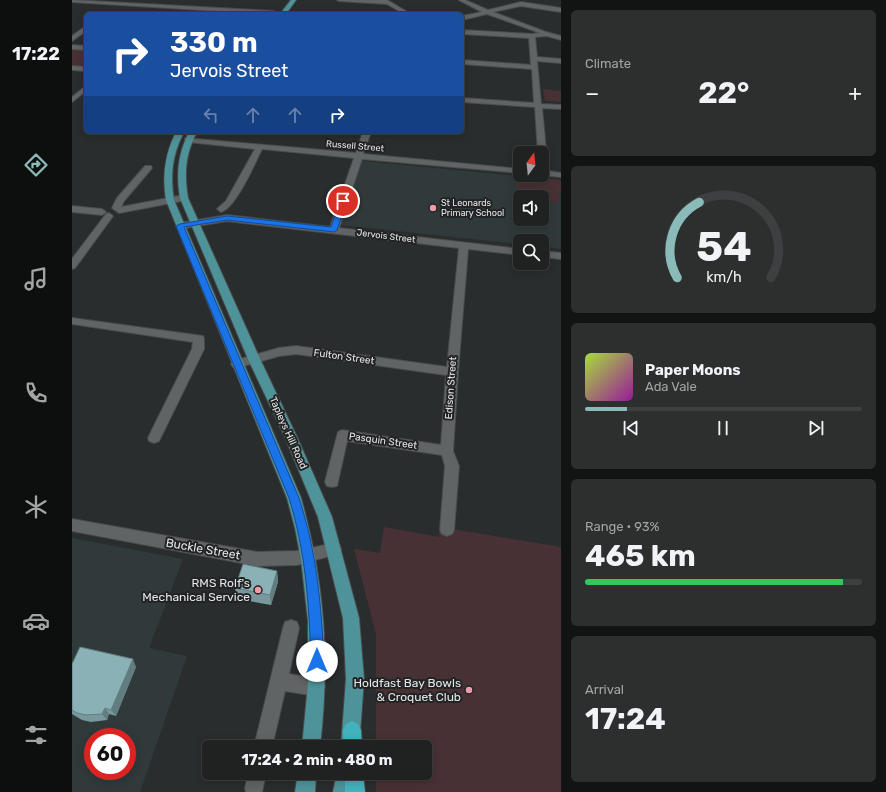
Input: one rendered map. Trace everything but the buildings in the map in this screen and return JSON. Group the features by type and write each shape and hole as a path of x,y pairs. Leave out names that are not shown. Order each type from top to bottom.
{"highway":[{"path":"354,780 355,792"}],"main road":[{"path":"285,12 294,0"},
{"name":"Tapleys Hill Road","path":"179,134 170,152 167,168 167,183 170,200 294,498 309,555 318,648 312,740"},
{"name":"Tapleys Hill Road","path":"192,134 183,152 181,164 180,179 184,198 254,359 291,437 325,517 334,549 351,618 354,679 352,740"},
{"path":"305,792 306,780"},
{"path":"343,792 345,780"}],"street":[{"path":"73,0 275,12"},
{"path":"339,0 388,3"},
{"path":"382,0 404,12"},
{"path":"461,0 487,12 561,38"},
{"path":"514,0 521,4 561,10"},
{"path":"464,18 521,4"},
{"path":"169,12 175,7"},
{"path":"72,39 84,30"},
{"path":"464,32 532,36 547,34"},
{"path":"532,36 541,146"},
{"path":"72,47 84,48"},
{"path":"534,59 561,61"},
{"path":"464,62 534,67"},
{"path":"72,68 84,69"},
{"path":"72,100 84,90"},
{"path":"464,100 561,107"},
{"path":"334,230 366,134"},
{"name":"Russell Street","path":"188,140 259,148 513,170"},
{"path":"221,209 229,202 259,148"},
{"path":"72,209 116,214 120,200 148,168"},
{"path":"549,173 561,174"},
{"path":"118,209 184,198"},
{"path":"72,266 106,214"},
{"name":"Jervois Street","path":"180,226 227,218 513,251"},
{"name":"Edison Street","path":"447,530 452,466 447,451 452,372 464,246"},
{"path":"549,255 561,256"},
{"path":"72,321 199,339 198,349 154,438"},
{"name":"Fulton Street","path":"237,364 279,352 296,350 452,372"},
{"name":"Pasquin Street","path":"332,482 342,435 447,451"},
{"name":"Buckle Street","path":"72,525 257,559 297,558 334,549"},
{"path":"265,740 290,628"},
{"path":"278,680 316,687"}],"shaded area":[{"path":"72,48 84,49 84,67 72,66"},
{"path":"543,89 561,91 561,102 545,101"},
{"name":"St Leonards Primary School","path":"362,161 513,175 513,182 549,182 549,179 561,180 561,249 549,247 549,234 513,234 513,243 341,225"},
{"path":"549,179 561,180 561,192 558,192 560,202 549,201 549,190 519,190 519,188 516,188 516,182 549,182"},
{"name":"Holdfast Bay Bowls & Croquet Club","path":"384,527 439,537 440,527 561,547 561,792 376,792 376,780 432,780 432,740 376,740 376,634 354,549 380,553"},
{"path":"72,538 183,559 149,648 187,656 140,792 72,792"}],"place":[{"name":"St Leonards Primary School","path":"433,208"},
{"name":"RMS Rolf's Mechanical Service","path":"258,590"},
{"name":"Holdfast Bay Bowls & Croquet Club","path":"469,690"}],"route":[{"path":"317,661 318,648 309,555 294,498 180,226 227,218 334,230 343,201"}]}
